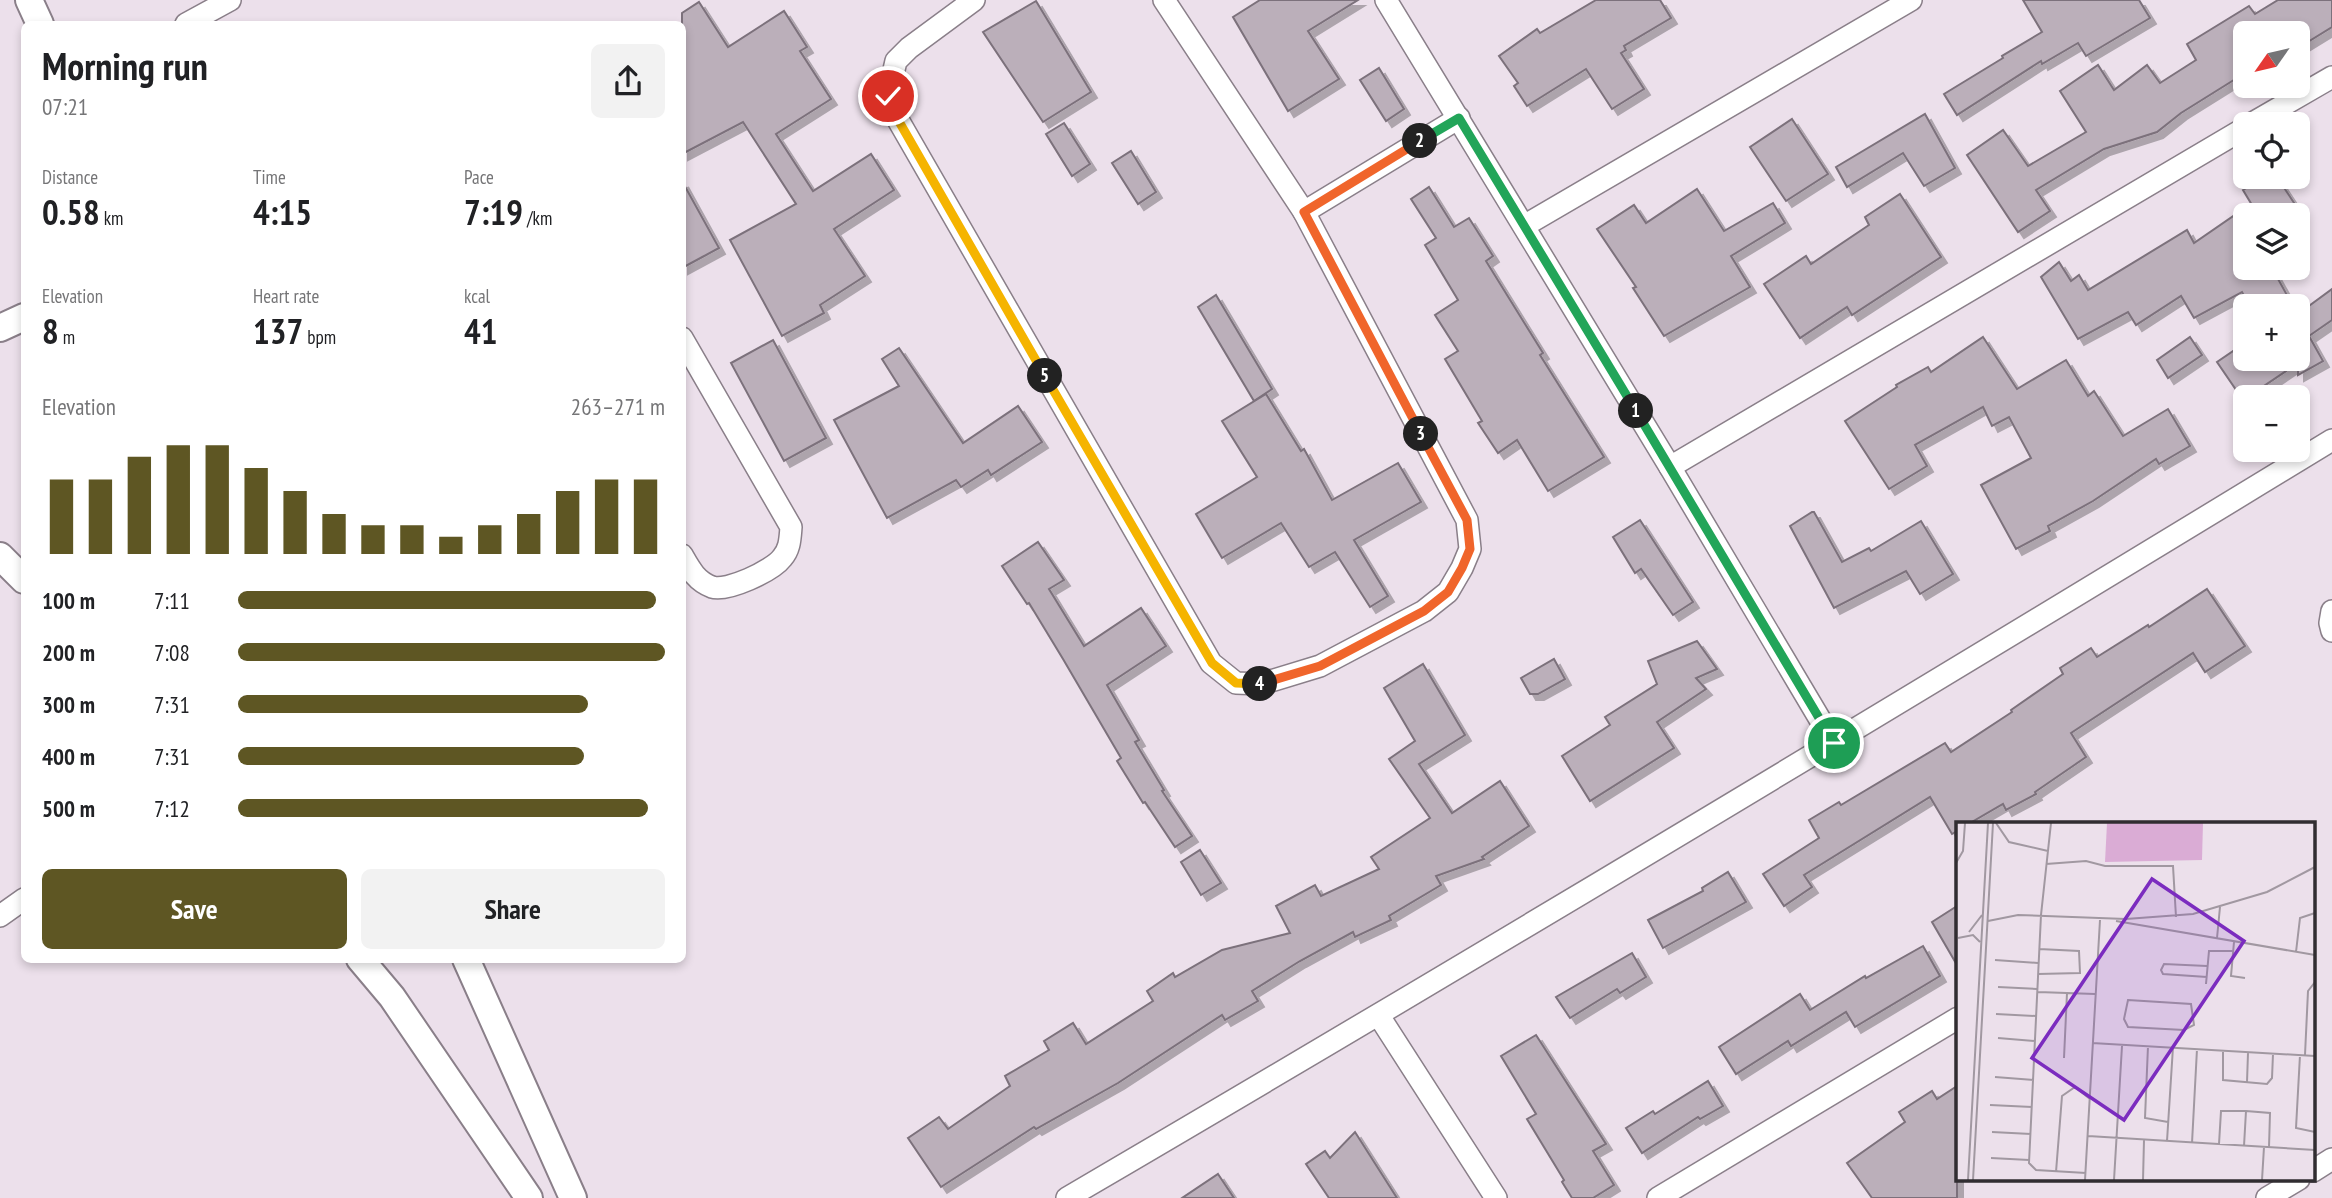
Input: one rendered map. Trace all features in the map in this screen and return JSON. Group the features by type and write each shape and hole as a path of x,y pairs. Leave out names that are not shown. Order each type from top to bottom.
{"street":[{"path":"29,0 39,21"},
{"path":"192,21 230,0"},
{"path":"974,0 909,48 896,61 888,96 897,118 1212,663 1236,683 1261,684 1320,666 1424,611 1448,592 1470,549 1467,520 1304,212 1164,0"},
{"path":"1386,0 1834,743"},
{"path":"1524,226 1911,0"},
{"path":"2272,112 2332,77"},
{"path":"1304,212 1459,118"},
{"path":"1670,467 2233,135"},
{"path":"0,328 21,318"},
{"path":"686,345 791,527 790,546 781,560 733,585 714,588 696,578 686,562"},
{"path":"1067,1198 1379,1016 2332,440"},
{"path":"0,556 21,577"},
{"path":"2332,611 2332,631"},
{"path":"0,916 21,902"},
{"path":"363,963 392,997 529,1198"},
{"path":"468,963 573,1198"},
{"path":"1379,1016 1496,1198"},
{"path":"1658,1198 1956,1019"},
{"path":"2314,1170 2332,1159"},
{"path":"2267,1198 2297,1180"}],"building":[{"path":"1260,0 1358,0 1308,31 1339,79 1288,111 1233,17"},
{"path":"1596,0 1660,0 1671,18 1624,46 1626,50 1621,53 1644,89 1612,109 1586,69 1527,106 1514,86 1518,83 1499,56 1537,29 1540,33"},
{"path":"2023,0 2139,0 2150,18 2086,56 2078,43 2042,64 2041,61 1957,115 1944,94 2042,32"},
{"path":"2278,0 2332,0 2332,27 2310,41 2310,21 2233,21 2233,80 2181,113 2157,132 2104,149 2036,190 2050,211 2018,232 1967,155 2003,130 2028,166 2086,132 2060,91 2098,65 2114,90 2147,65 2160,83 2196,60 2187,44 2249,6 2255,14"},
{"path":"1036,1 1091,92 1043,122 983,32"},
{"path":"699,2 728,47 784,11 807,47 800,51 831,99 776,134 813,191 871,154 894,190 834,229 865,276 820,305 824,313 782,336 730,240 796,204 743,122 686,152 686,21 682,21 682,13"},
{"path":"1379,68 1404,109 1386,121 1360,80"},
{"path":"1925,114 1955,168 1924,186 1903,153 1847,187 1836,167"},
{"path":"1792,119 1828,174 1786,201 1750,147"},
{"path":"1064,123 1090,164 1072,176 1046,134"},
{"path":"1131,151 1156,192 1138,204 1112,163"},
{"path":"1429,187 1454,227 1469,218 1493,256 1486,261 1543,353 1540,355 1604,457 1548,491 1517,440 1498,453 1478,423 1482,421 1445,359 1458,351 1435,315 1458,300 1425,245 1436,238 1411,199"},
{"path":"686,188 719,248 686,266"},
{"path":"1697,189 1724,231 1773,203 1785,223 1731,256 1750,287 1664,336 1633,288 1636,287 1597,229 1634,205 1646,223"},
{"path":"2285,189 2294,203 2251,203 2243,190"},
{"path":"1900,194 1941,257 1852,315 1847,307 1800,338 1764,284 1806,256 1811,264 1869,225 1865,217"},
{"path":"2233,216 2233,280 2279,280 2286,294 2233,294 2233,297 2194,318 2181,296 2136,325 2128,312 2078,339 2041,277 2059,262 2071,281 2079,275 2088,290 2187,230 2194,243"},
{"path":"2332,289 2332,320 2310,335 2310,305"},
{"path":"1216,295 1272,389 1254,401 1198,307"},
{"path":"1983,337 2017,389 2066,360 2088,396 2094,391 2123,436 2168,409 2190,446 2159,464 2156,459 2093,501 2048,526 2050,531 2016,549 1981,485 2031,458 2009,417 1992,426 1983,407 1915,445 1927,466 1889,489 1845,421 1897,387 1896,385 1928,367 1931,372"},
{"path":"2190,337 2202,355 2168,378 2157,360"},
{"path":"2310,338 2323,361 2310,368"},
{"path":"773,340 826,438 784,461 731,363"},
{"path":"899,348 963,443 1018,406 1042,442 991,475 988,470 961,487 956,480 887,518 834,420 899,386 882,359"},
{"path":"2233,351 2233,371 2286,371 2265,385 2233,385 2217,362"},
{"path":"1266,394 1301,451 1304,449 1332,500 1398,463 1421,502 1354,540 1388,596 1370,607 1335,552 1309,567 1281,523 1222,558 1196,514 1257,477 1222,421"},
{"path":"1812,512 1842,562 1869,548 1871,551 1921,521 1953,574 1920,594 1906,571 1834,608 1790,526"},
{"path":"1640,520 1693,602 1673,615 1641,569 1635,573 1613,537"},
{"path":"1038,542 1064,580 1049,589 1084,646 1141,608 1166,646 1107,685 1139,740 1135,742 1164,790 1162,791 1192,836 1175,847 1117,761 1121,758 1063,659 1029,603 1027,604 1002,566"},
{"path":"2207,589 2245,646 2205,672 2193,653 2071,733 2086,757 2035,792 2036,794 2006,810 2003,804 1972,822 1956,822 1956,832 1952,834 1930,797 1804,875 1812,887 1784,906 1763,874 1819,838 1809,820 1839,802 1841,805 1945,743 1951,752 2012,712 2011,710 2063,674 2060,668 2091,648 2097,657 2148,625 2149,627"},
{"path":"1697,641 1717,669 1696,678 1706,689 1657,722 1674,748 1590,801 1562,756 1610,725 1605,717 1657,684 1648,661"},
{"path":"1554,659 1565,679 1538,694 1530,694 1521,678"},
{"path":"1423,664 1465,735 1419,764 1452,813 1500,781 1529,826 1482,857 1484,859 1436,876 1441,885 1389,916 1391,920 1355,937 1353,932 1300,961 1252,991 1258,1001 1225,1020 1222,1015 1118,1083 1036,1129 1034,1127 941,1187 908,1138 939,1117 948,1129 1010,1086 1005,1076 1049,1050 1044,1041 1073,1023 1086,1044 1153,1001 1147,991 1173,973 1175,977 1222,950 1290,933 1276,906 1315,885 1321,896 1379,869 1371,857 1430,818 1389,759 1415,741 1384,688"},
{"path":"1200,850 1221,883 1201,895 1181,862"},
{"path":"1728,872 1746,902 1663,948 1648,920 1703,891 1702,888"},
{"path":"1956,907 1956,963 1932,922"},
{"path":"1923,946 1940,976 1855,1027 1846,1012 1791,1046 1788,1041 1736,1074 1719,1047 1800,994 1810,1010 1865,976 1866,978"},
{"path":"1632,953 1646,977 1620,993 1617,989 1570,1018 1556,997"},
{"path":"1536,1035 1606,1144 1593,1151 1614,1185 1593,1198 1572,1198 1527,1119 1536,1114 1501,1056"},
{"path":"1708,1081 1723,1106 1700,1119 1698,1117 1642,1153 1626,1128 1653,1111 1655,1114"},
{"path":"1956,1087 1957,1198 1872,1198 1847,1163 1905,1122 1899,1112 1932,1091 1937,1099"},
{"path":"1355,1132 1397,1198 1329,1198 1306,1164 1325,1151 1330,1158"},
{"path":"1218,1174 1234,1198 1182,1198"}],"route":[{"path":"888,96 897,118 1212,663 1236,683 1261,684 1320,666 1424,611 1448,592 1470,549 1467,520 1304,212 1459,118 1834,743"}]}
